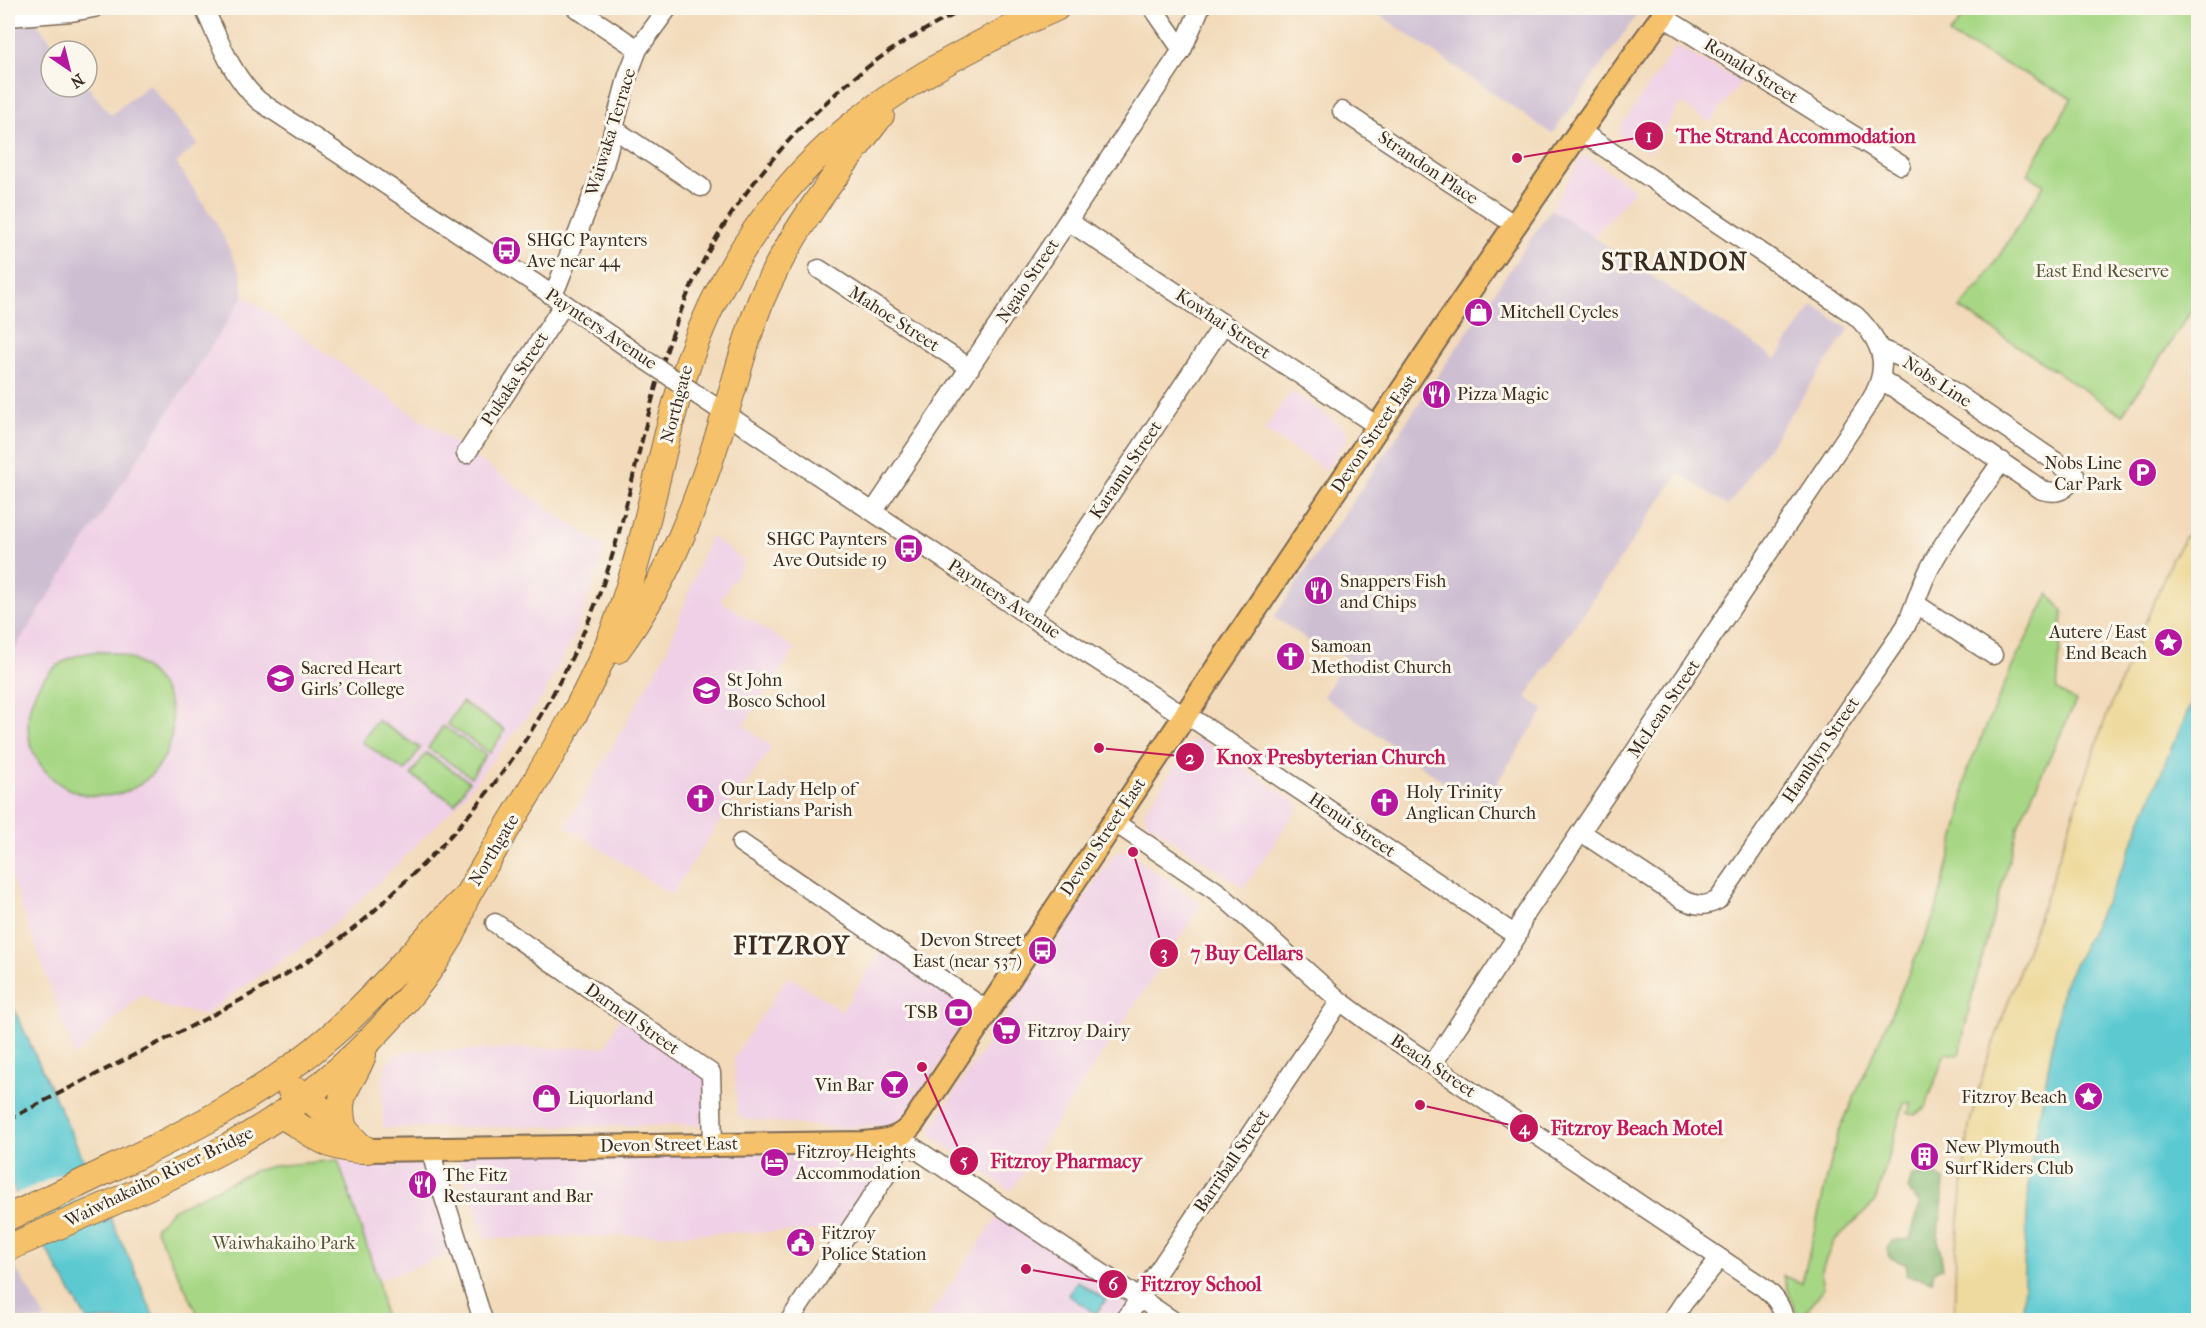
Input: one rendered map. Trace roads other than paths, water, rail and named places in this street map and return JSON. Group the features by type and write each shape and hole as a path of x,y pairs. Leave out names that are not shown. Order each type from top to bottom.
{"highway":[{"name":"Northgate","path":"306,1096 340,1069 367,1043 413,992 452,936 466,897 586,691 603,657 628,588 690,359 718,293 755,231 800,175 855,123 918,80 1036,14 1056,8"},
{"path":"586,691 620,645 667,570 685,530 725,414 753,322 770,280 786,249 884,112 918,80"},
{"name":"Northgate","path":"274,1079 304,1058 359,1010 391,978 432,930 466,897"},
{"path":"344,1129 340,1113 341,1100 356,1072 367,1043"},
{"name":"Waiwhakaiho River Bridge","path":"8,1248 243,1101 274,1079"},
{"path":"10,1216 120,1179 211,1137 282,1094 299,1091 367,1150"},
{"name":"Waiwhakaiho River Bridge","path":"120,1179 225,1149 281,1115 306,1096"},
{"path":"281,1115 330,1145 345,1150 367,1150"}],"main road":[{"name":"Devon Street East","path":"367,1150 863,1143 898,1137 913,1123 1378,427 1580,131 1665,12"}],"street":[{"path":"8,17 94,8"},
{"name":"Paynters Avenue","path":"204,8 236,74 246,90 259,101 1029,616 1185,716"},
{"path":"576,8 638,49"},
{"name":"Waiwaka Terrace","path":"558,300 556,286 603,169 628,75 638,49 668,8"},
{"path":"1153,8 1182,50"},
{"name":"Ngaio Street","path":"873,512 1182,50 1200,8"},
{"name":"Ronald Street","path":"1665,12 1901,165"},
{"name":"Strandon Place","path":"1342,111 1515,225"},
{"path":"614,129 701,187"},
{"name":"Nobs Line","path":"1580,131 1856,316 1867,326 1880,349 1907,360 2075,475 2066,489 2051,493 2043,490 1881,379"},
{"name":"Kowhai Street","path":"1068,220 1378,427"},
{"name":"Mahoe Street","path":"819,269 970,368"},
{"name":"Pukaka Street","path":"466,454 558,300"},
{"name":"Karamu Street","path":"1029,616 1223,325"},
{"name":"McLean Street","path":"1432,1065 1517,936 1523,918 1869,404 1881,379 1880,349"},
{"name":"Hamblyn Street","path":"1581,832 1683,900 1696,906 1707,906 1718,900 1905,626 1925,578 1945,544 2002,461"},
{"path":"1916,604 1993,655"},
{"name":"Henui Street","path":"1185,716 1198,722 1517,936"},
{"name":"Beach Street","path":"1114,822 1219,893 1340,1001 1772,1295 1780,1306 1784,1320"},
{"path":"741,843 988,1011"},
{"name":"Darnell Street","path":"495,923 711,1073 713,1144"},
{"name":"Barriball Street","path":"1125,1320 1340,1001"},
{"path":"898,1137 1172,1320"},
{"path":"790,1320 893,1165 898,1150 898,1137"},
{"path":"434,1149 434,1164 483,1320"},
{"path":"1672,1320 1720,1258"}],"water":[{"name":"Fitzroy Beach","path":"2198,689 2198,1320 2023,1320 2030,1167 2063,987 2121,871"},
{"path":"8,996 134,1269 155,1320 87,1320 19,1201 8,1174"},
{"path":"1077,1281 1106,1300 1096,1314 1068,1295"}],"railway":[{"path":"8,1120 226,1008 316,955 368,916 460,825 489,791 528,736 553,695 586,628 611,560 655,390 672,334 694,280 710,249 752,185 776,155 830,99 858,74 887,53 926,29 968,8"}],"place":[{"name":"The Strand Accommodation","path":"1517,158"},
{"name":"SHGC Paynters Ave near 44","path":"506,250"},
{"name":"Mitchell Cycles","path":"1479,312"},
{"name":"Pizza Magic","path":"1436,394"},
{"name":"Nobs Line Car Park","path":"2143,473"},
{"name":"SHGC Paynters Ave Outside 19","path":"908,549"},
{"name":"Snappers Fish and Chips","path":"1319,591"},
{"name":"Autere / East End Beach","path":"2168,642"},
{"name":"Samoan Methodist Church","path":"1290,656"},
{"name":"Sacred Heart Girls' College","path":"280,678"},
{"name":"St John Bosco School","path":"706,690"},
{"name":"Knox Presbyterian Church","path":"1099,748"},
{"name":"Our Lady Help of Christians Parish","path":"700,799"},
{"name":"Holy Trinity Anglican Church","path":"1385,802"},
{"name":"7 Buy Cellars","path":"1133,852"},
{"name":"Devon Street East (near 537)","path":"1043,950"},
{"name":"TSB","path":"959,1012"},
{"name":"Fitzroy Dairy","path":"1006,1031"},
{"name":"Fitzroy Pharmacy","path":"922,1067"},
{"name":"Vin Bar","path":"895,1085"},
{"name":"Fitzroy Beach","path":"2088,1097"},
{"name":"Liquorland","path":"547,1098"},
{"name":"Fitzroy Beach Motel","path":"1420,1105"},
{"name":"New Plymouth Surf Riders Club","path":"1924,1157"},
{"name":"Fitzroy Heights Accommodation","path":"775,1162"},
{"name":"The Fitz Restaurant and Bar","path":"422,1185"},
{"name":"Fitzroy Police Station","path":"800,1243"},
{"name":"Fitzroy School","path":"1026,1269"}],"district":[{"name":"STRANDON","path":"1675,262"},
{"name":"FITZROY","path":"792,946"}],"park label":[{"name":"East End Reserve","path":"2102,271"},
{"name":"Waiwhakaiho Park","path":"284,1243"}]}
